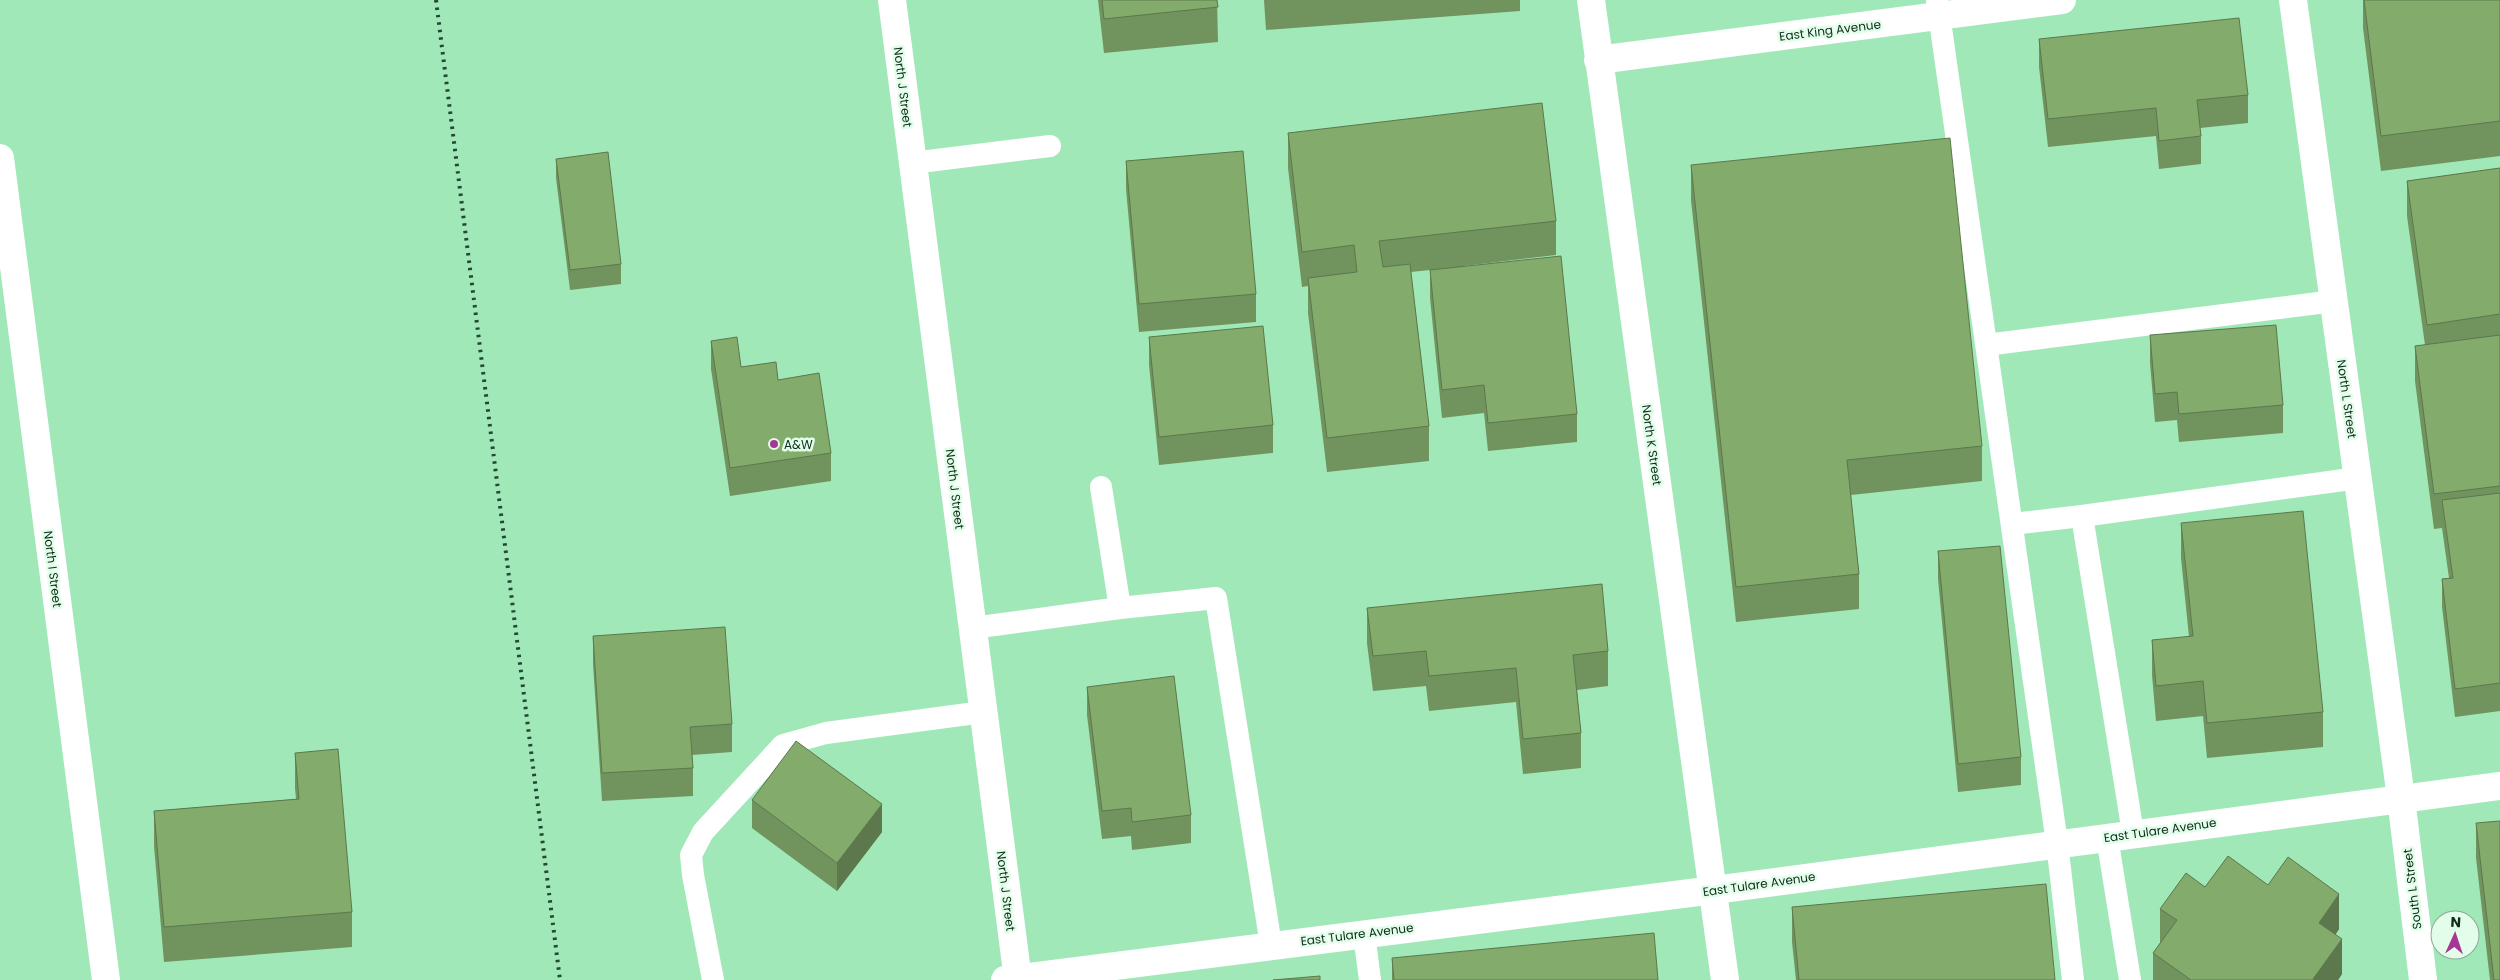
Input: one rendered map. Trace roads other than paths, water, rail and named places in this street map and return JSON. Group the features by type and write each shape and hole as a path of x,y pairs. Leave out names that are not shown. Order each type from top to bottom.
{"street":[{"name":"North J Street","path":"892,0 984,712 1013,979"},
{"name":"North K Street","path":"1591,0 1725,980"},
{"name":"East King Avenue","path":"1598,60 1938,8 2062,0"},
{"name":"North L Street","path":"2294,0 2401,798"},
{"name":"North I Street","path":"0,158 6,260 106,980"},
{"name":"East Tulare Avenue","path":"1013,979 1714,890 2057,843 2500,786"},
{"name":"South L Street","path":"2401,798 2423,980"}],"lane":[{"path":"1938,8 2057,843 2073,980"},
{"path":"912,163 1050,146"},
{"path":"1986,345 2334,301"},
{"path":"2012,524 2358,478"},
{"path":"1101,487 1120,608"},
{"path":"2082,516 2116,730 2120,835 2130,980"},
{"path":"972,628 1120,608 1216,598 1271,945"},
{"path":"713,980 691,855 703,832 783,745 826,734 984,712"},
{"path":"1364,934 1370,980"}],"railway":[{"path":"436,0 560,980"}],"place":[{"name":"A&W","path":"774,444"}]}
